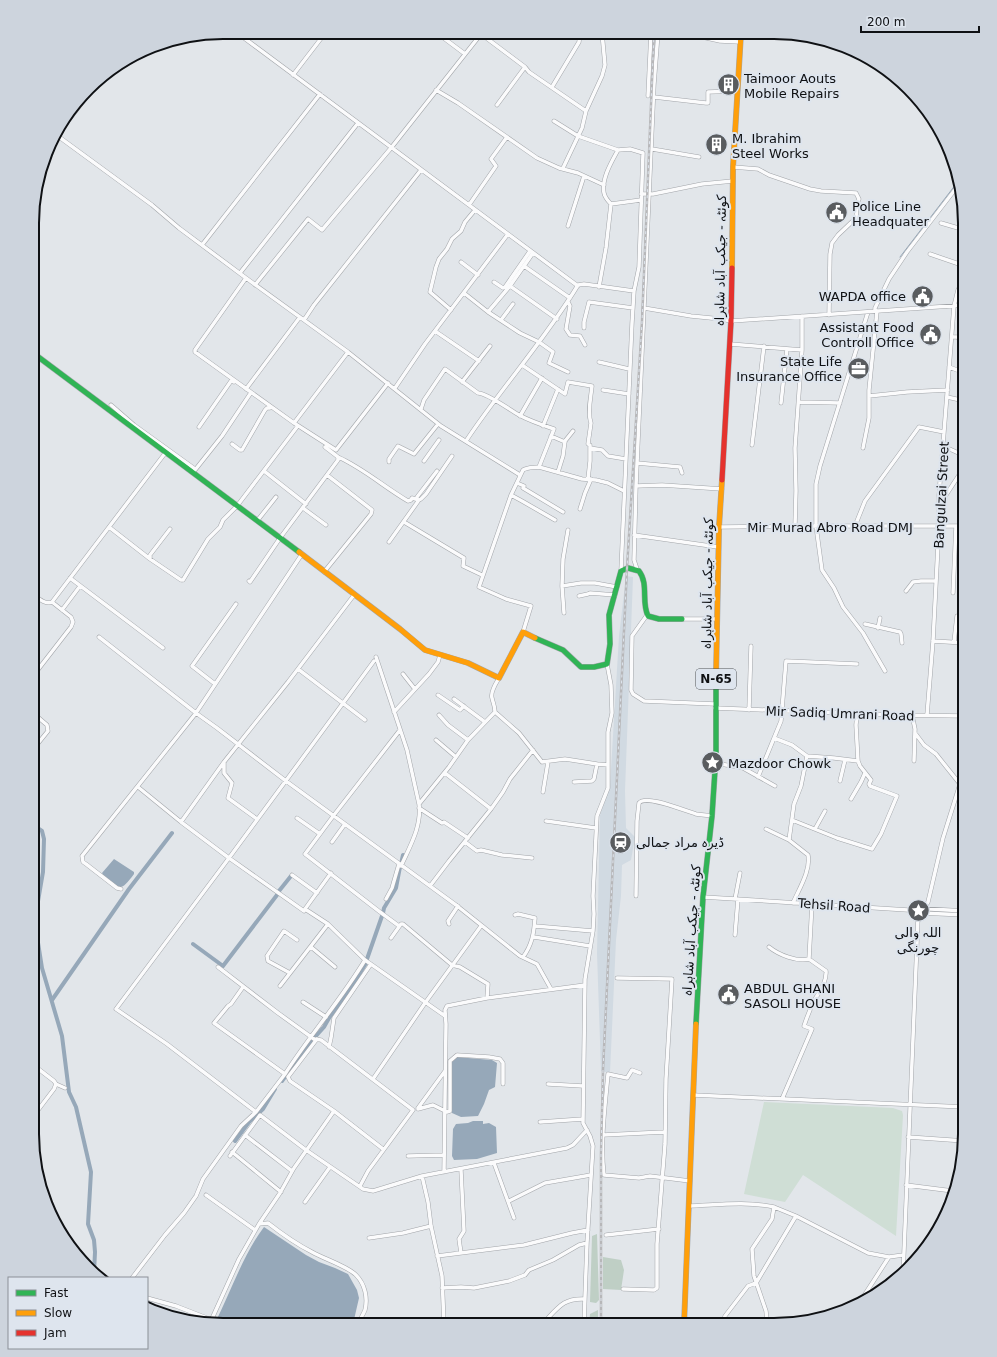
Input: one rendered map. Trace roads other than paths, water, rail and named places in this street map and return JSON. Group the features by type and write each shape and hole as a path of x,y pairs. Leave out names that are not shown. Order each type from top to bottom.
{"main road":[{"name":"کوئٹہ - جیکب آباد شاہراہ","path":"684,1318 693,1094 703,896 712,816 715,763 719,527 730,344 733,168 740,39"},
{"path":"39,357 166,452 194,471 237,506 400,629 425,650 468,663 499,678 522,632 563,650 581,667 594,667 607,664 610,644 608,620 621,571 627,568 637,569 643,575 645,612 650,618 682,619"}],"street":[{"path":"246,39 578,286"},
{"path":"293,74 320,39"},
{"path":"445,39 465,54"},
{"path":"255,285 308,220 322,230 391,148 478,39"},
{"path":"489,39 525,67 529,72 586,111"},
{"path":"552,87 579,39"},
{"path":"563,168 582,128 586,111 602,76 605,65 603,39"},
{"path":"648,96 651,39"},
{"path":"637,569 634,560 634,535 658,39"},
{"path":"711,39 740,42"},
{"path":"497,104 525,67"},
{"path":"436,90 458,103 537,158 604,185"},
{"path":"654,97 708,103 708,92 738,91"},
{"path":"202,245 320,94"},
{"path":"554,120 578,136 618,150 630,149 643,153 639,267 634,291 621,571"},
{"path":"240,274 358,123"},
{"path":"469,205 496,166 491,159 507,137"},
{"path":"60,139 152,204 240,274 395,388 438,424 520,475"},
{"path":"652,148 699,157"},
{"path":"599,287 606,248 611,204 603,192 612,162 618,150"},
{"path":"733,168 758,169 769,175 821,191 856,194 859,199 856,218 834,239 830,254 829,315"},
{"path":"304,320 314,305 421,170"},
{"path":"568,226 584,176"},
{"path":"641,194 650,194 702,184 733,181"},
{"path":"863,448 869,418 875,308 889,279 907,252 955,190"},
{"path":"611,204 641,200"},
{"path":"451,310 430,292 436,267 452,239 461,231 465,222 475,210"},
{"path":"941,223 958,228"},
{"path":"395,388 435,331 508,234"},
{"path":"488,312 510,286 532,252"},
{"path":"494,282 500,287 505,287 532,252"},
{"path":"930,254 958,264"},
{"path":"461,262 478,275"},
{"path":"524,266 569,300 570,306 566,329 570,335 580,336 585,346"},
{"path":"246,278 195,351 246,389 294,423 336,450 388,383"},
{"path":"466,441 481,418 540,342 578,286 584,284 634,291"},
{"path":"510,286 556,319"},
{"name":"Bangulzai Street","path":"926,715 933,641 939,502 944,432 954,306 958,290"},
{"path":"464,293 488,312 520,333 540,342 553,352 549,362 568,372"},
{"path":"584,328 589,302 633,308"},
{"path":"501,320 513,304"},
{"path":"644,308 691,316 721,318 731,321 958,306"},
{"path":"868,312 820,466 816,484 816,526 822,570 834,588 843,607 863,634 885,671"},
{"path":"795,526 795,448 802,350 802,316"},
{"path":"246,389 300,317"},
{"path":"435,331 479,361"},
{"path":"952,337 958,338"},
{"path":"730,344 802,350"},
{"path":"462,382 490,346"},
{"path":"752,445 764,346"},
{"path":"781,403 787,349"},
{"path":"294,423 348,352"},
{"path":"599,362 630,368"},
{"path":"522,365 565,394 568,382 592,386 590,409 591,423 588,444 590,445 590,479 584,493 580,509"},
{"path":"949,367 958,370"},
{"path":"421,409 424,400 445,370 478,393 480,392 520,416 554,429 539,467"},
{"path":"520,416 542,378"},
{"path":"199,428 232,380 338,457 408,501 412,498 418,500 422,499 452,456"},
{"path":"543,426 558,389"},
{"path":"603,390 629,394"},
{"path":"869,396 948,390"},
{"path":"111,405 134,425 194,471 222,436 250,394"},
{"path":"947,396 958,398"},
{"path":"799,402 840,403"},
{"path":"232,444 242,450 267,408 270,408"},
{"path":"389,462 389,459 398,446 414,454 438,424"},
{"path":"109,526 150,559 183,580 208,539 220,527 223,520 237,506 297,427"},
{"path":"855,526 865,501 919,428 944,432"},
{"path":"558,472 563,456 565,442 573,432"},
{"path":"552,436 565,442"},
{"path":"424,461 439,440"},
{"path":"943,446 958,452"},
{"path":"590,448 602,450 608,456 626,459"},
{"path":"52,602 166,452"},
{"path":"250,581 338,460 338,457"},
{"path":"637,462 680,467 682,472"},
{"path":"522,632 531,606 506,599 479,587 511,495 523,470 526,468 533,469 539,467 582,479 590,479 608,483 624,491"},
{"path":"389,542 404,522 418,500 417,497 436,470"},
{"path":"264,471 306,504"},
{"path":"324,572 371,514 372,510 327,475"},
{"path":"939,502 944,498 958,477"},
{"path":"517,483 563,512"},
{"path":"636,486 662,485 722,489"},
{"path":"511,495 555,520"},
{"path":"257,521 276,497"},
{"path":"303,508 326,526"},
{"path":"404,522 464,558 463,566 482,575"},
{"path":"953,594 956,526"},
{"name":"Mir Murad Abro Road DMJ","path":"719,527 956,526"},
{"path":"150,559 150,555 170,529"},
{"path":"564,613 562,586 563,559 568,530"},
{"path":"634,535 719,547"},
{"path":"121,889 117,888 83,862 82,856 196,713 302,554"},
{"path":"70,578 162,648"},
{"path":"906,591 913,582 921,580 936,581"},
{"path":"562,586 581,583 595,583 617,587"},
{"path":"62,610 80,586"},
{"path":"579,596 590,593 615,595"},
{"path":"181,822 224,762 298,669 354,595"},
{"path":"39,598 44,602 52,602 72,619 73,622 39,668"},
{"path":"215,684 192,666 236,604"},
{"name":"Mir Sadiq Umrani Road","path":"647,615 632,636 631,690 633,694 644,701 749,710 958,716"},
{"path":"954,642 957,616"},
{"path":"878,628 880,618"},
{"path":"682,619 718,619"},
{"path":"865,624 901,633 902,643"},
{"path":"99,637 286,781 458,906 480,926 523,957 537,964 551,989"},
{"path":"933,641 958,642"},
{"path":"749,710 751,646"},
{"path":"394,712 414,688 429,674 438,662 440,655"},
{"path":"256,1112 173,1048 116,1009 375,659 406,750 420,816 416,832 386,899"},
{"path":"758,777 781,721 786,661 857,664"},
{"path":"584,1318 593,1146 583,1122 585,984 593,931 593,896 597,816 608,788 608,732 612,713 611,685 607,664"},
{"path":"298,669 365,720"},
{"path":"403,674 414,688"},
{"path":"419,806 445,773 468,740 494,712 494,703 491,694 499,678"},
{"path":"438,695 460,710 464,706"},
{"path":"454,700 485,722"},
{"path":"494,712 519,733 542,762 565,759 608,765"},
{"path":"792,820 837,838 872,849 897,796 870,786 869,784 871,780 860,766 858,761 856,725 857,714"},
{"path":"439,715 448,725 468,740"},
{"path":"912,715 915,724 914,761"},
{"path":"39,719 49,728 39,742"},
{"path":"399,926 305,854 400,730"},
{"path":"915,733 924,745 936,754 958,782"},
{"path":"774,738 792,745 807,756 858,761"},
{"path":"436,740 456,757"},
{"path":"430,886 491,809 510,779 533,750"},
{"path":"789,840 794,804 801,786 807,756"},
{"path":"840,781 845,760"},
{"path":"224,762 224,773 232,783 228,798 257,819"},
{"path":"543,792 548,762"},
{"path":"715,763 743,768 775,786"},
{"path":"574,782 592,781 594,779 597,764"},
{"path":"445,773 491,809"},
{"path":"850,799 865,773"},
{"path":"138,787 229,858 304,911 305,909 328,924 365,960 445,1016"},
{"path":"918,917 928,902 943,838 958,790"},
{"path":"636,896 637,821 640,801 656,802 679,807 696,814 712,816"},
{"path":"419,806 468,838"},
{"path":"815,829 825,811"},
{"path":"297,818 320,834"},
{"path":"546,821 596,828"},
{"path":"332,842 346,824"},
{"path":"766,829 789,840 804,850 808,855 809,860 794,903"},
{"path":"465,842 477,851 481,850 502,855 532,858"},
{"path":"305,909 331,873"},
{"path":"735,935 740,873"},
{"path":"292,875 316,893"},
{"name":"Tehsil Road","path":"703,896 915,910"},
{"path":"809,959 812,904"},
{"path":"449,924 448,921 458,906"},
{"path":"915,910 958,911"},
{"path":"915,910 922,913 958,915"},
{"path":"903,1265 918,917 915,910"},
{"path":"515,915 518,914 535,918 534,937 530,948 523,957"},
{"path":"280,986 328,924"},
{"path":"391,938 399,926 403,924 452,965 460,967 488,984 487,998"},
{"path":"373,1079 480,926"},
{"path":"535,926 593,931"},
{"path":"290,973 268,961 266,956 284,931 297,940"},
{"path":"534,937 590,946"},
{"path":"311,947 336,967"},
{"path":"769,947 772,950 794,958 802,960 809,959 826,971 821,990 814,1001 804,1026 812,1029 782,1099"},
{"path":"133,1277 184,1213 196,1196 203,1179 241,1126 256,1112 310,1036 326,1018 365,960"},
{"path":"329,1047 334,1018 372,964"},
{"path":"218,967 314,1039 321,1040 413,1110"},
{"path":"617,978 672,979 667,1045 664,1132 665,1144 657,1244 657,1288 654,1290 623,1289"},
{"path":"444,1172 445,1010 447,1006 487,998 585,984"},
{"path":"243,987 231,1004 214,1023 284,1074"},
{"path":"303,1002 326,1018"},
{"path":"317,1039 288,1077 383,1149"},
{"path":"360,1186 383,1149 413,1110 416,1111 418,1109 433,1105 445,1111 450,1111 450,1061 457,1056 489,1056 500,1059 503,1063 502,1084"},
{"path":"39,1069 56,1084 65,1088"},
{"path":"640,1073 632,1070 628,1078 608,1074 603,1135 602,1162 604,1175 639,1178 650,1176 690,1181"},
{"path":"418,1109 445,1071"},
{"path":"39,1108 56,1084"},
{"path":"548,1084 583,1086"},
{"path":"693,1094 958,1107"},
{"path":"213,1318 239,1259 255,1230 281,1192 292,1171 334,1111"},
{"path":"281,1192 231,1154 260,1115 330,1167 363,1189 373,1191 422,1176 461,1170 567,1148 573,1145 587,1130"},
{"path":"540,1122 583,1119"},
{"path":"603,1135 664,1132"},
{"path":"245,1135 292,1171"},
{"path":"908,1137 958,1141"},
{"path":"408,1156 444,1155"},
{"path":"494,1163 514,1218"},
{"path":"305,1202 330,1167"},
{"path":"461,1170 464,1231 459,1239 461,1253"},
{"path":"509,1201 546,1183 591,1175"},
{"path":"422,1176 442,1276 444,1318"},
{"path":"906,1185 949,1190"},
{"path":"206,1195 255,1230"},
{"path":"689,1206 740,1203 762,1204 796,1216 868,1252 889,1257 903,1255"},
{"path":"767,1318 766,1311 754,1276 752,1249 772,1219 774,1207"},
{"path":"725,1318 748,1286 756,1283 796,1216"},
{"path":"259,1224 268,1223 288,1238 356,1275 363,1287 366,1297 365,1310 361,1318"},
{"path":"369,1238 403,1233 431,1226"},
{"path":"606,1235 659,1229"},
{"path":"437,1256 524,1245 588,1230"},
{"path":"442,1288 461,1286 474,1288 510,1281 525,1275 529,1270 553,1260 579,1245 587,1243"},
{"path":"866,1293 889,1257"},
{"path":"148,1298 176,1306 197,1316"},
{"path":"548,1318 564,1302 574,1298 585,1299"}],"water":[{"path":"114,859 134,872 126,884 120,887 102,873"},
{"path":"456,1057 492,1060 497,1063 495,1087 489,1090 478,1116 461,1117 452,1113 451,1061"},
{"path":"483,1121 483,1124 489,1123 496,1127 497,1153 477,1159 454,1160 452,1156 453,1129 456,1124"},
{"path":"264,1227 306,1255 348,1274 357,1290 359,1298 354,1318 217,1318 244,1260"}],"waterway":[{"path":"900,257 954,187"},
{"path":"39,829 42,831 44,839 43,872 39,895"},
{"path":"52,1000 129,889 172,833"},
{"path":"401,864 403,855"},
{"path":"383,913 384,908 396,888 400,867"},
{"path":"279,891 291,876"},
{"path":"193,944 223,966 277,895"},
{"path":"367,959 382,916"},
{"path":"39,949 42,968 62,1036 69,1092 76,1107 91,1172 88,1224 94,1240 94,1265"},
{"path":"315,1037 324,1027 366,963"},
{"path":"282,1081 311,1041"},
{"path":"235,1141 249,1122 263,1109 275,1089"}],"railway":[{"path":"601,1318 601,1154 603,1070 627,568 642,322 654,39"}],"place":[{"name":"Taimoor Aouts Mobile Repairs","path":"728,85"},
{"name":"M. Ibrahim Steel Works","path":"716,145"},
{"name":"Police Line Headquater","path":"837,213"},
{"name":"WAPDA office","path":"922,296"},
{"name":"Assistant Food Controll Office","path":"930,334"},
{"name":"State Life Insurance Office","path":"858,368"},
{"name":"Mazdoor Chowk","path":"713,763"},
{"name":"ڈیرہ مراد جمالی","path":"621,842"},
{"name":"اللہ والی چورنگی","path":"918,910"},
{"name":"ABDUL GHANI SASOLI HOUSE","path":"729,995"}]}
